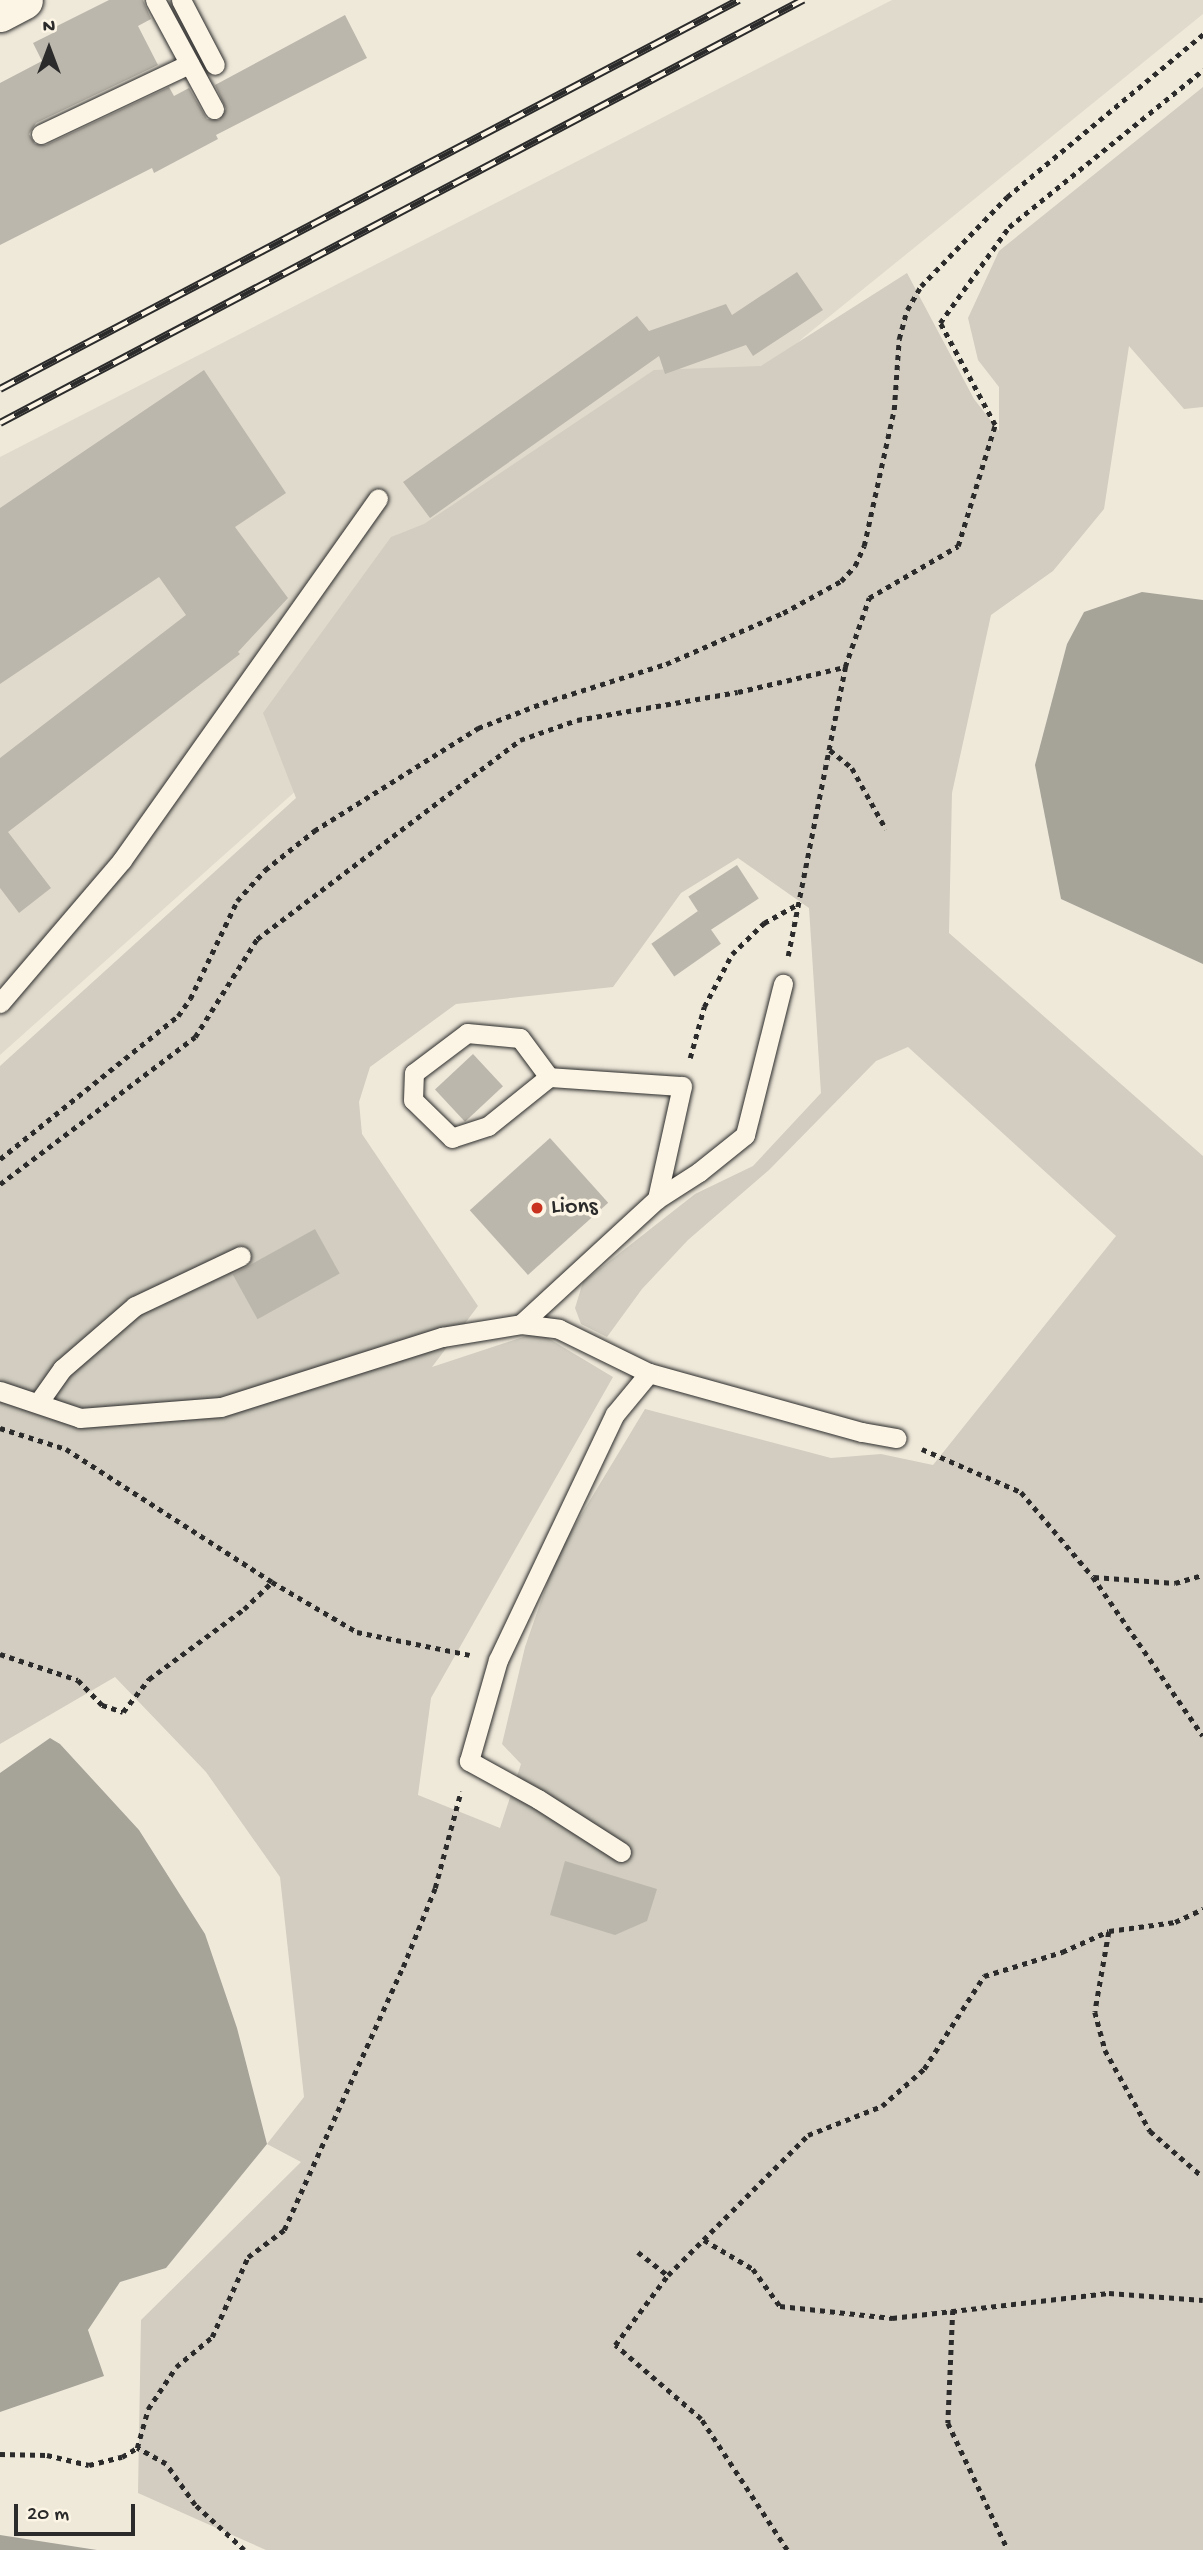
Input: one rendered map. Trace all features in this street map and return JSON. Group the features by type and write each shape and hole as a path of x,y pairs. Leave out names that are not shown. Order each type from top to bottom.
{"street":[{"path":"0,13 24,0"}],"lane":[{"path":"155,0 214,109"},
{"path":"181,0 215,65"},
{"path":"41,134 190,64"},
{"path":"0,1003 122,860 378,498"},
{"path":"521,1324 657,1199 699,1172 745,1135 783,984"},
{"path":"548,1077 520,1038 467,1033 414,1073 413,1100 452,1138 488,1126 548,1077 682,1086 657,1199"},
{"path":"38,1403 62,1369 135,1306 241,1256"},
{"path":"0,1391 80,1418 221,1407 442,1337 521,1324 559,1329 649,1373 862,1432 896,1437"},
{"path":"621,1852 538,1799 469,1760 498,1660 615,1414 649,1373"}],"path":[{"path":"0,1159 178,1016 190,999 237,901 265,870 314,831 478,728 513,713 666,664 783,613 841,581 855,566 864,546 894,410 901,331 906,310 921,286 1007,197 1203,34"},
{"path":"783,984 845,667 869,598 958,546 995,425 940,323 1009,227 1203,70"},
{"path":"0,1184 195,1037 257,939 520,740 577,720 738,692 845,667"},
{"path":"829,750 852,768 886,829"},
{"path":"682,1086 704,1007 732,954 764,923 798,904"},
{"path":"0,1428 66,1449 272,1582 357,1632 498,1660"},
{"path":"896,1437 1021,1492 1093,1577 1203,1736"},
{"path":"1093,1577 1175,1583 1203,1575"},
{"path":"0,1654 78,1680 102,1705 123,1712 149,1679 244,1609 272,1582"},
{"path":"0,2454 47,2455 89,2465 122,2457 136,2448 148,2409 176,2367 212,2337 248,2257 284,2230 403,1967 430,1899 469,1760"},
{"path":"787,2550 701,2419 615,2345 667,2275 808,2135 882,2106 924,2069 985,1976 1062,1952 1109,1931 1175,1922 1203,1909"},
{"path":"1109,1931 1095,2012 1105,2050 1150,2131 1203,2177"},
{"path":"704,2240 753,2269 780,2306 892,2318 1109,2293 1203,2301"},
{"path":"638,2252 667,2275"},
{"path":"953,2310 948,2423 1008,2550"},
{"path":"136,2448 166,2464 195,2505 244,2550"}],"shaded area":[{"path":"892,0 1203,0 1203,14 804,337 0,1055 0,457"},
{"path":"1203,87 1203,407 1184,409 1129,346 1104,509 1053,571 991,615 952,793 949,933 1203,1156 1203,2550 266,2550 138,2493 141,2320 301,2162 267,2144 304,2097 280,1877 206,1772 115,1677 0,1744 0,1066 296,798 263,713 391,537 424,524 654,370 761,366 907,273 974,399 999,431 999,387 978,360 968,318 999,251","holes":["738,858 809,908 821,1093 753,1166 695,1194 583,1282 575,1308 581,1324 607,1337 642,1289 688,1240 769,1170 876,1061 908,1047 1116,1236 933,1465 881,1454 831,1458 645,1409 557,1555 525,1647 502,1744 521,1764 500,1828 418,1795 431,1698 613,1377 538,1332 432,1367 478,1306 362,1134 359,1102 370,1067 456,1004 613,987 681,893"]},
{"path":"1142,592 1203,600 1203,964 1061,899 1035,765 1067,644 1084,612"},
{"path":"50,1738 60,1744 139,1830 205,1934 237,2028 267,2144 166,2268 120,2282 88,2330 104,2376 0,2412 0,1773"},
{"path":"0,2535 97,2550 0,2550"}],"building":[{"path":"109,0 143,0 151,19 138,26 158,65 36,123 29,134 35,144 46,145 169,87 174,96 189,88 207,119 219,120 226,109 215,85 345,15 367,58 216,135 218,139 154,173 152,168 0,245 0,83 42,61 33,43 57,31 55,27"},
{"path":"797,272 823,310 753,356 746,345 665,374 659,356 430,518 403,482 637,316 649,331 726,304 732,315"},
{"path":"204,370 286,493 235,527 288,598 238,652 240,654 8,832 51,888 19,913 0,888 0,758 186,615 159,577 0,684 0,508"},
{"path":"737,865 759,899 710,930 688,897"},
{"path":"698,911 721,944 674,976 651,944"},
{"path":"473,1054 503,1086 465,1122 435,1089"},
{"name":"Lions","path":"550,1138 608,1203 528,1275 470,1210"},
{"path":"315,1229 340,1274 258,1319 233,1275"},
{"path":"565,1861 657,1889 647,1921 615,1935 550,1915"}],"railway":[{"path":"0,389 739,0"},
{"path":"0,423 803,0"}],"place":[{"name":"Lions","path":"537,1208"}]}
